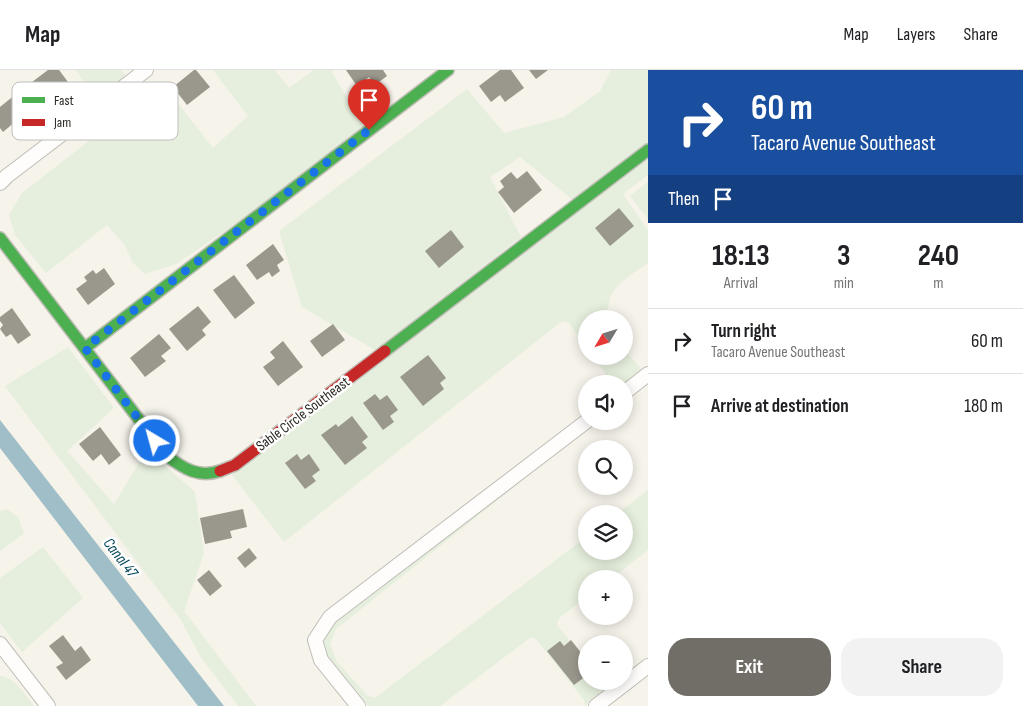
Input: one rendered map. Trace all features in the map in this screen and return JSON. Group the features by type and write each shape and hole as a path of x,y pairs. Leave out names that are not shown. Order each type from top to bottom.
{"street":[{"path":"130,82 146,70"},
{"path":"85,348 448,70"},
{"path":"0,183 54,140"},
{"name":"Sable Circle Southeast","path":"0,238 167,456 182,469 200,475 216,473 235,465 648,150"},
{"path":"633,386 648,374"},
{"path":"358,706 321,660 315,640 330,617 578,428"},
{"path":"2,651 48,706"},
{"path":"601,705 648,666"}],"green space":[{"path":"76,70 121,70 127,77 120,82 84,82"},
{"path":"213,70 275,70 289,88 314,70 334,70 332,72 363,126 258,209 176,264 145,274 133,263 124,244 107,225 46,273 15,235 9,215 22,193 90,140 178,140 178,103 213,148 248,116"},
{"path":"611,70 648,70 648,143 573,200 520,157 490,177 521,237 375,350 302,307 279,231 467,89 504,133 564,117 600,91"},
{"path":"648,158 648,175 625,192 624,196 648,230 648,263 619,285 610,299 608,310 578,310 578,336 569,323 562,321 284,542 232,475"},
{"path":"648,182 648,219 630,196"},
{"path":"68,347 114,408 67,451 114,504 147,450 195,492 204,553 184,611 256,706 238,706 200,656 181,620 5,386"},
{"path":"633,360 642,370 633,377 633,375 607,375 599,365 633,365"},
{"path":"573,440 336,629 330,644 337,662 368,696 375,698 578,543 578,560 633,560 633,505 629,505 648,490 648,550 622,570 578,570 578,604 560,617 557,623 578,651 578,690 605,690 585,706 584,700 536,639 531,637 440,706 368,706 328,656 323,641 336,622"},
{"path":"7,509 18,517 24,533 0,551 0,511"},
{"path":"43,547 83,598 22,652 0,623 0,578"},
{"path":"0,676 15,683 34,706 0,706"}],"water":[{"path":"0,420 224,706 198,706 0,448"}],"building":[{"path":"48,70 59,70 68,82 32,82"},
{"path":"196,70 210,87 187,105 178,93 178,83"},
{"path":"346,70 383,70 387,76 375,85 369,77 357,86"},
{"path":"500,70 511,70 524,88 505,102 500,95 491,102 479,86"},
{"path":"529,70 548,70 536,79"},
{"path":"12,97 12,124 3,132 0,128 0,107"},
{"path":"527,171 542,190 514,213 498,192 504,187 500,181 511,172 517,179"},
{"path":"619,208 634,226 610,246 595,228"},
{"path":"451,230 464,247 439,268 425,251"},
{"path":"273,244 284,260 277,265 280,271 272,277 269,272 257,280 246,265"},
{"path":"104,268 115,284 88,305 76,289 87,281 84,277 93,270 96,274"},
{"path":"234,275 255,303 235,319 213,290"},
{"path":"198,306 211,322 202,330 206,335 187,351 169,329"},
{"path":"12,308 31,335 18,344 11,334 6,337 0,329 3,325 0,317"},
{"path":"333,324 345,340 322,357 310,341"},
{"path":"159,334 171,348 161,356 166,361 145,377 130,358"},
{"path":"283,341 303,367 278,386 263,367 275,358 270,352"},
{"path":"428,355 446,378 440,383 444,389 423,406 400,377"},
{"path":"375,394 380,400 387,395 398,410 390,416 394,422 383,430 363,403"},
{"path":"352,416 368,437 362,442 367,448 345,465 321,435 336,424 338,427"},
{"path":"100,427 121,455 109,465 101,454 93,461 79,444"},
{"path":"297,454 301,460 309,454 320,470 312,476 316,481 305,489 285,463"},
{"path":"243,509 247,527 230,531 232,538 205,544 200,518"},
{"path":"249,548 257,558 245,568 237,558"},
{"path":"209,570 222,586 210,596 197,580"},
{"path":"63,635 75,651 81,646 91,660 66,680 56,667 63,663 49,646"},
{"path":"571,640 578,649 578,682 574,685 547,651 560,641 564,646"}],"traffic: fast":[{"path":"85,348 448,70"},
{"path":"385,351 648,150"},
{"path":"0,238 167,456 180,465 198,473 220,471"}],"traffic: jam":[{"path":"220,471 235,465 385,351"}],"route":[{"path":"155,441 85,348 369,130"}],"water label":[{"name":"Canal 47","path":"120,558"}]}
